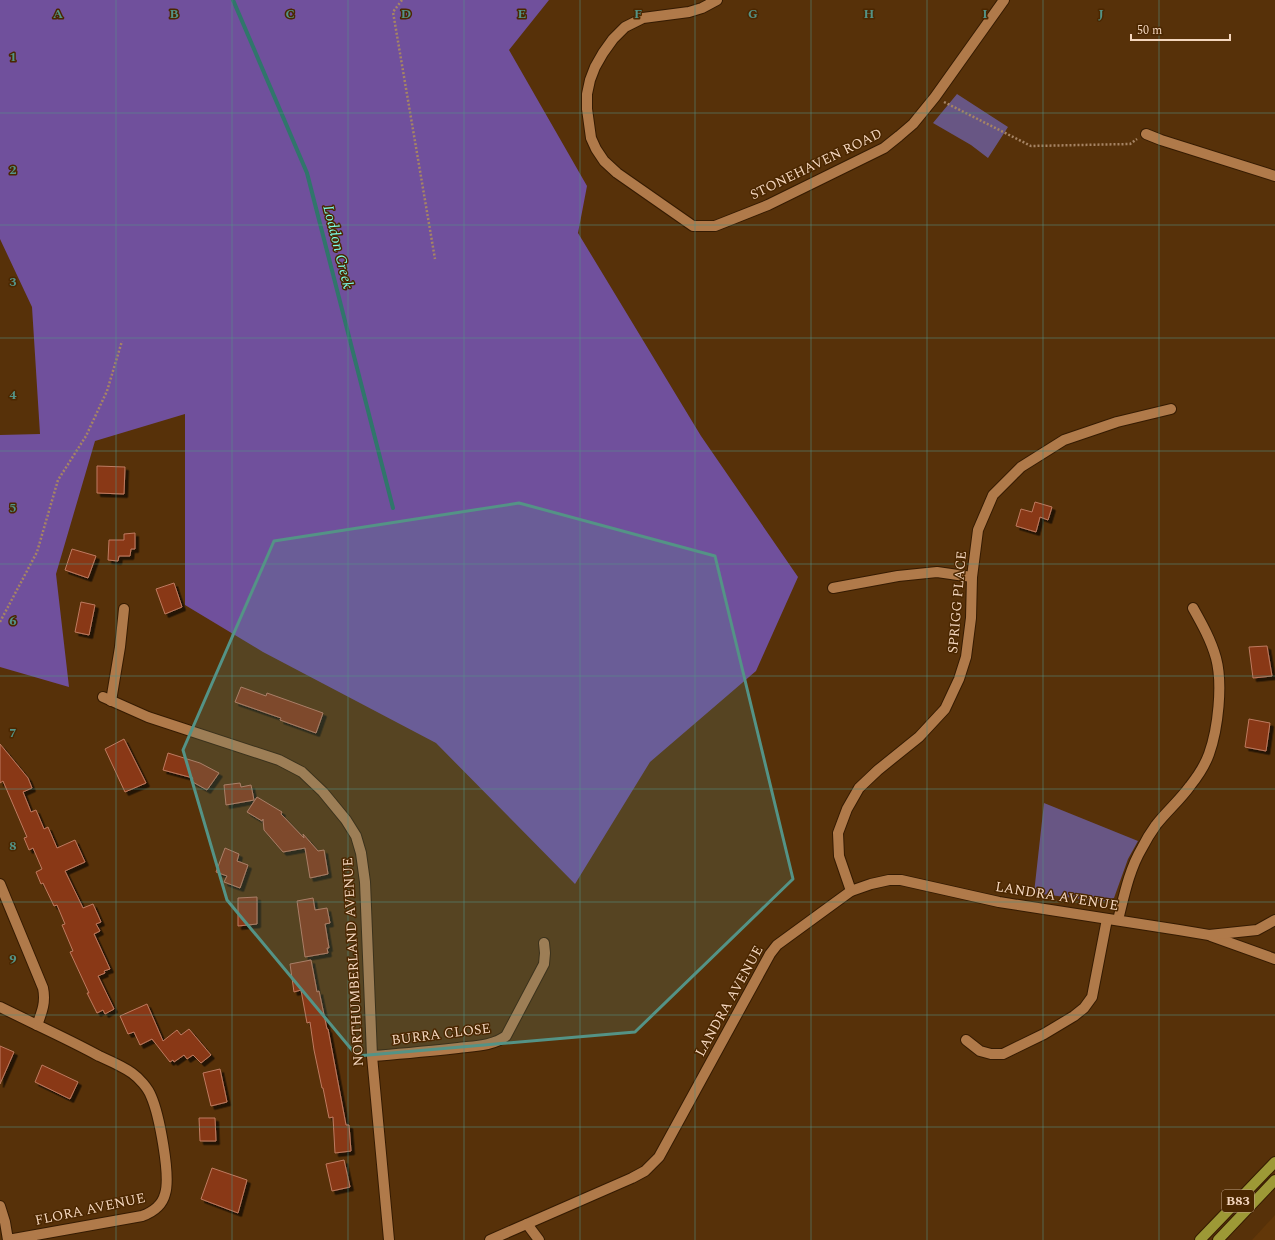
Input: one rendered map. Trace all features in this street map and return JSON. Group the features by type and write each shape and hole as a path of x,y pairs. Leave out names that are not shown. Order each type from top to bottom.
{"main road":[{"name":"B83","path":"1200,1240 1275,1162"},
{"name":"B83","path":"1218,1240 1275,1180"}],"street":[{"name":"STONEHAVEN ROAD","path":"717,0 702,8 689,12 643,18 625,27 613,39 595,67 587,94 587,109 591,138 604,162 617,173 693,226 715,226 768,205 884,148 913,124 935,97 1004,0"},
{"path":"1146,134 1275,176"},
{"name":"SPRIGG PLACE","path":"851,891 839,856 838,833 847,809 859,788 878,770 919,737 945,709 959,679 966,658 971,618 972,577 978,530 993,495 1021,467 1064,440 1117,422 1171,409"},
{"path":"833,588 898,576 937,572 972,577"},
{"path":"1118,920 1128,882 1141,849 1156,825 1191,785 1209,754 1213,739 1218,708 1219,678 1216,659 1210,641 1193,608"},
{"name":"NORTHUMBERLAND AVENUE","path":"124,609 120,647 107,699 148,717 279,760 302,772 323,792 346,820 356,836 362,853 365,882 372,1056 389,1240"},
{"name":"LANDRA AVENUE","path":"490,1240 632,1178 645,1170 659,1156 770,954 777,945 851,891 888,880 901,880 999,902 1118,920 1209,936 1275,959"},
{"path":"0,884 43,988 45,1004 37,1025"},
{"path":"966,1040 980,1051 992,1054 1003,1054 1044,1034 1074,1016 1084,1008 1092,997 1107,919"},
{"name":"LANDRA AVENUE","path":"1209,936 1257,930 1275,920"},
{"name":"BURRA CLOSE","path":"372,1056 441,1050 499,1041 506,1036 544,964 544,943"},
{"name":"FLORA AVENUE","path":"0,1007 132,1073 151,1094 157,1113 167,1175 165,1195 156,1210 149,1214 8,1240"},
{"path":"0,1206 8,1240"},
{"path":"527,1224 539,1240"}],"path":[{"path":"402,0 393,12 435,259"},
{"path":"935,97 1030,146 1130,144 1146,134"},
{"path":"0,622 36,552 58,480 86,436 107,391 122,341"}],"highlighted area":[{"path":"519,503 715,556 793,879 635,1032 357,1056 227,900 183,750 274,541"}],"shaded area":[{"path":"0,0 549,0 509,50 587,186 578,233 701,436 798,577 756,671 650,762 575,884 436,743 263,652 185,605 185,414 95,441 56,574 69,687 0,667 0,435 40,434 32,307 0,239"},
{"path":"957,94 1008,127 988,158 971,145 933,123"},
{"path":"1044,803 1138,841 1128,859 1114,898 1106,901 1097,901 1034,893"},
{"path":"1275,1215 1275,1240 1252,1240"}],"building":[{"path":"97,466 125,467 124,494 97,493"},
{"path":"1035,502 1052,507 1048,520 1040,517 1036,532 1016,526 1021,509 1032,512"},
{"path":"135,533 135,549 131,549 130,556 119,556 118,561 108,560 109,540 124,540 124,534"},
{"path":"72,549 96,556 88,578 65,570"},
{"path":"174,583 182,607 165,614 156,589"},
{"path":"81,602 95,605 89,635 75,632"},
{"path":"1267,646 1272,676 1253,678 1249,647"},
{"path":"241,687 266,696 267,693 323,713 316,733 280,720 281,718 235,702"},
{"path":"1249,719 1270,723 1266,751 1245,747"},
{"path":"124,739 146,783 125,792 105,749"},
{"path":"0,744 28,778 32,788 23,792 31,812 36,810 44,829 48,827 57,848 75,840 85,862 65,871 83,908 93,904 101,922 96,924 100,931 94,934 110,969 104,971 105,973 98,976 114,1009 105,1014 103,1010 97,1013 87,993 89,993 70,952 73,951 62,925 65,924 57,905 54,906 43,883 41,884 36,872 42,869 33,848 29,850 24,838 27,837 3,781 0,783"},
{"path":"168,753 200,763 219,773 207,790 191,781 193,778 163,770"},
{"path":"240,783 241,787 251,785 254,800 226,805 224,785"},
{"path":"257,797 282,812 281,814 304,838 303,834 318,851 324,850 328,874 310,878 305,848 283,852 264,830 263,819 262,821 247,812"},
{"path":"225,848 239,854 237,861 248,865 240,888 224,882 227,876 216,872"},
{"path":"257,897 257,924 238,926 238,898"},
{"path":"313,898 315,910 327,908 330,923 325,924 329,948 327,948 328,953 305,957 297,901"},
{"path":"311,960 317,992 319,991 328,1029 346,1125 349,1125 351,1151 335,1153 333,1117 329,1118 314,1050 310,1022 307,1023 301,990 294,992 290,964"},
{"path":"147,1004 163,1041 177,1030 181,1035 189,1029 211,1055 201,1063 193,1055 187,1059 184,1055 174,1062 173,1060 170,1062 152,1039 140,1045 134,1032 128,1034 120,1016"},
{"path":"0,1046 14,1052 0,1084"},
{"path":"42,1065 78,1082 70,1099 35,1082"},
{"path":"220,1069 227,1102 211,1106 203,1073"},
{"path":"199,1118 215,1118 216,1141 200,1141"},
{"path":"344,1160 350,1187 332,1191 326,1164"},
{"path":"212,1168 247,1180 238,1213 201,1199"}],"waterway":[{"name":"Loddon Creek","path":"233,0 307,173 393,508"}]}
